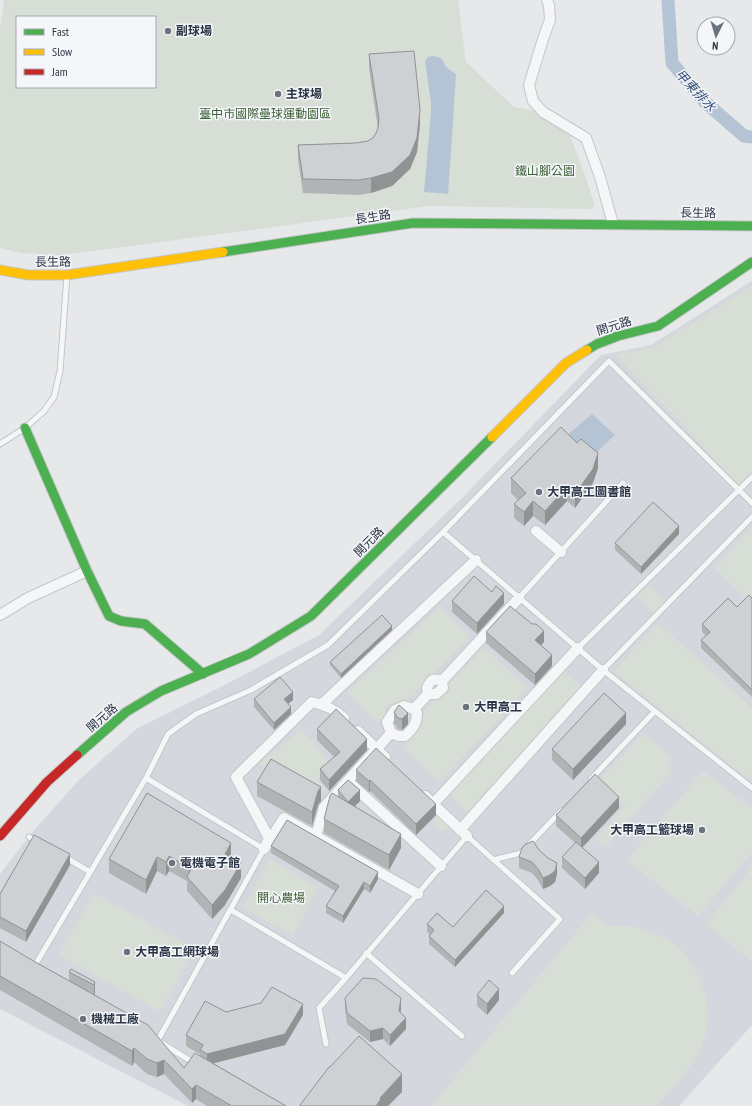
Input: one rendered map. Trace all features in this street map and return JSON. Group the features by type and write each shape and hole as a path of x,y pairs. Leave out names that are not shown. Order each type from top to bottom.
{"street":[{"path":"548,2 550,20 529,85 533,101 543,112 586,138 600,177 613,224"},
{"name":"長生路","path":"0,270 28,275 67,275 413,223 752,226"},
{"name":"開元路","path":"0,836 47,782 126,712 161,691 250,654 311,616 566,363 597,344 618,336 658,326 752,262"},
{"path":"25,428 87,571 109,616 120,621 145,624 203,674"},
{"path":"536,531 560,552"},
{"path":"322,704 476,560"},
{"path":"0,615 28,598 87,571"},
{"path":"414,709 428,694 436,694 443,688 442,681 519,598"},
{"path":"433,804 578,648"},
{"path":"416,788 463,833 603,670"},
{"path":"264,849 269,838 236,777 312,702 322,704 336,711 394,766"},
{"path":"404,706 414,709 417,713 416,724 409,732 405,736 398,736 391,733 387,722 395,710 404,706"},
{"path":"316,836 324,807 391,733"},
{"path":"347,781 441,866"},
{"path":"264,849 284,818 418,894"}],"lane":[{"path":"0,444 25,428 44,411 54,396 60,371 67,275"},
{"path":"32,970 146,778 168,734 196,714 251,690 328,645 444,532 609,361 752,503"},
{"path":"578,648 752,477"},
{"path":"519,598 622,483"},
{"path":"603,670 752,517"},
{"path":"444,532 603,670 751,785"},
{"path":"585,785 655,711"},
{"path":"146,778 264,849 158,1040"},
{"path":"493,860 521,853 564,808"},
{"path":"326,1044 319,1008 418,894 441,866 463,833 560,919 512,973"},
{"path":"29,837 43,844"},
{"path":"63,856 90,872"},
{"path":"231,910 346,978"},
{"path":"366,953 462,1036"},
{"path":"26,966 39,973"},
{"path":"151,1037 198,1065"}],"shaded area":[{"name":"大甲高工","path":"752,281 752,1025 679,1106 188,1106 0,1009 0,874 30,835 78,781 136,729 223,686 319,635 462,498 601,355 651,345"}],"green space":[{"name":"臺中市國際壘球運動園區","path":"4,0 458,0 466,62 514,107 537,111 570,135 595,206 591,209 429,206 63,255 21,253 0,248 0,29"},
{"path":"752,286 752,472 739,485 616,355 654,347"},
{"path":"752,527 752,604 714,568"},
{"path":"648,585 666,601 654,613 637,596"},
{"path":"440,607 470,637 413,695 404,700 392,703 386,707 385,716 378,723 347,692"},
{"path":"658,623 752,708 752,773 747,778 614,672"},
{"path":"483,647 528,688 439,782 404,748 407,741 420,728 424,711"},
{"path":"561,668 584,689 470,815 448,793"},
{"path":"302,729 331,765 317,779 325,789 320,797 259,764"},
{"path":"643,733 672,758 667,765 673,770 606,847 595,839 625,806 598,781"},
{"name":"大甲高工籃球場","path":"703,771 752,808 752,852 698,916 626,860"},
{"path":"440,816 450,824 447,829 443,831 439,830 435,826 435,819"},
{"name":"開心農場","path":"270,859 318,888 293,936 243,908"},
{"path":"752,867 752,962 706,924"},
{"name":"大甲高工網球場","path":"94,893 195,949 160,1012 59,955"},
{"path":"592,913 603,923 608,925 641,928 666,938 678,947 689,959 697,972 707,1002 708,1018 706,1034 697,1056 681,1078 657,1106 431,1106"}],"water":[{"path":"433,56 441,58 447,68 456,74 448,194 424,192 431,112 425,61 428,57"},
{"path":"592,414 615,435 598,451 597,462 563,439"}],"building":[{"path":"414,51 420,110 417,138 410,155 392,172 371,178 359,180 303,179 298,145 356,143 368,141 373,138 376,133 379,119 369,54"},
{"path":"561,427 577,443 581,439 598,453 593,469 575,494 567,487 545,511 533,501 524,512 514,504 526,493 511,478"},
{"path":"653,502 679,526 641,567 615,543"},
{"path":"474,576 492,592 496,586 504,593 477,623 452,601"},
{"path":"749,595 752,598 752,690 701,640 710,632 702,624 728,598 737,607"},
{"path":"510,606 532,624 536,624 544,631 535,640 552,655 535,674 486,632"},
{"path":"382,615 392,626 341,674 330,662"},
{"path":"280,677 293,692 284,699 291,707 274,723 254,699"},
{"path":"604,693 626,713 573,769 552,749"},
{"path":"399,705 408,713 402,719 398,718 394,712"},
{"path":"336,709 367,739 329,780 320,769 340,752 317,729"},
{"path":"376,748 436,804 416,824 370,780 369,781 356,770"},
{"path":"271,759 321,787 318,791 312,812 257,782"},
{"path":"595,774 619,797 581,838 556,815"},
{"path":"348,780 360,790 348,802 338,790"},
{"name":"電機電子館","path":"147,793 231,843 225,854 241,863 225,890 212,905 187,877 191,869 169,856 166,862 157,857 146,880 109,859"},
{"path":"332,793 401,834 389,855 324,819"},
{"path":"287,820 378,872 370,886 364,882 343,916 326,906 339,886 271,846"},
{"path":"34,835 70,854 26,931 0,917 0,894"},
{"path":"533,841 539,850 548,858 557,863 555,871 543,878 532,862 519,857 522,848 526,844"},
{"path":"576,842 599,862 585,878 562,857"},
{"path":"486,890 504,906 455,960 429,936 434,930 427,924 437,913 453,927"},
{"path":"0,941 148,1025 184,1068 195,1053 286,1106 232,1106 196,1085 192,1089 164,1060 157,1063 147,1059 134,1048 132,1051 0,976"},
{"path":"71,969 95,982 94,985 69,972"},
{"path":"363,978 376,979 401,998 399,1011 406,1018 390,1035 383,1028 370,1031 347,1013 345,998"},
{"path":"489,980 499,989 487,1004 477,995"},
{"path":"272,987 303,1004 285,1034 207,1054 200,1050 203,1045 186,1035 205,1001 226,1012 261,1003"},
{"path":"359,1036 402,1074 380,1098 381,1099 376,1106 301,1106 300,1105 329,1067"}],"waterway":[{"name":"甲東排水","path":"668,0 672,63 705,102 744,136 752,137"}],"traffic: fast":[{"path":"223,252 413,223 752,226"},
{"path":"587,350 597,344 618,336 658,326 752,262"},
{"path":"25,428 87,571 109,616 121,621 145,624 203,674"},
{"path":"77,755 126,712 161,691 249,654 311,616 492,437"}],"traffic: slow":[{"path":"0,270 28,275 67,275 223,252"},
{"path":"492,437 566,363 587,350"}],"traffic: jam":[{"path":"0,836 47,782 77,755"}],"place":[{"name":"副球場","path":"168,31"},
{"name":"主球場","path":"278,94"},
{"name":"大甲高工圖書館","path":"539,492"},
{"name":"大甲高工","path":"466,707"},
{"name":"大甲高工籃球場","path":"702,830"},
{"name":"電機電子館","path":"172,863"},
{"name":"大甲高工網球場","path":"127,952"},
{"name":"機械工廠","path":"83,1019"}],"park label":[{"name":"鐵山腳公園","path":"545,171"}]}
